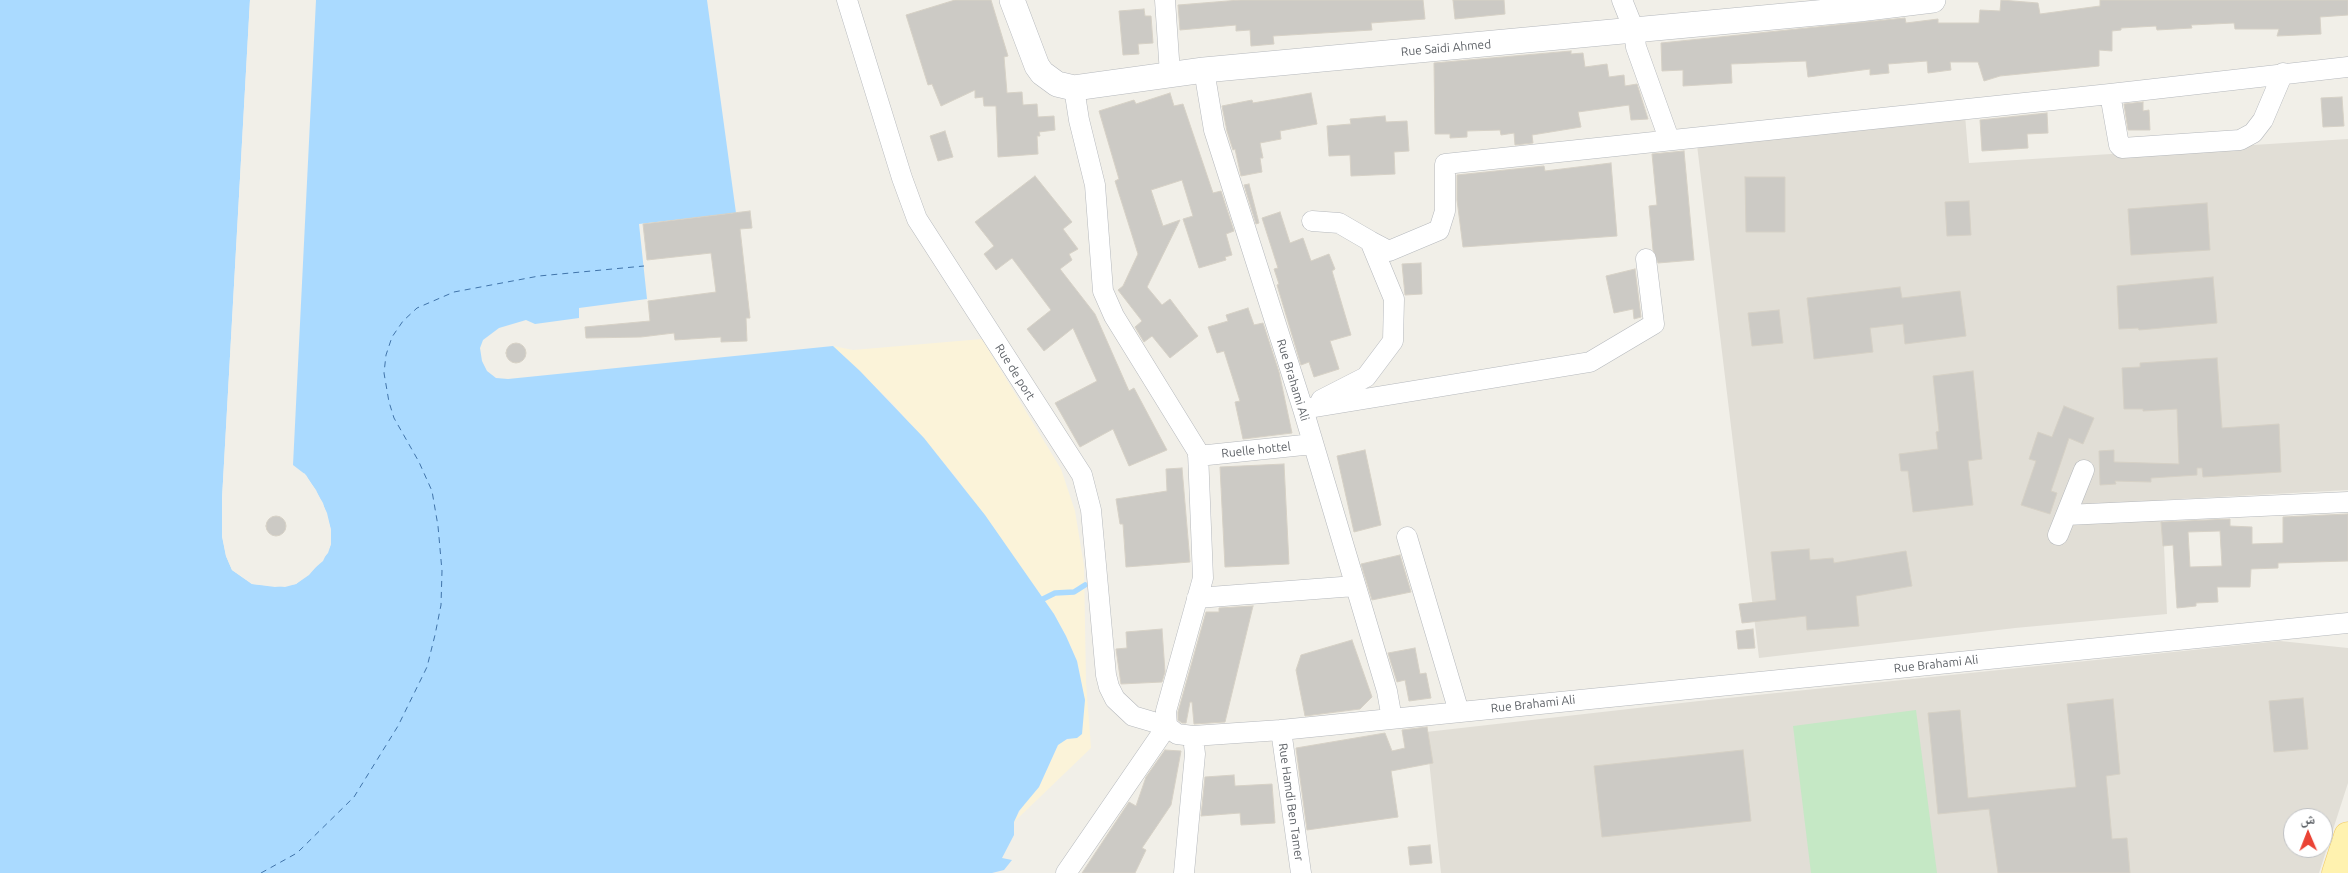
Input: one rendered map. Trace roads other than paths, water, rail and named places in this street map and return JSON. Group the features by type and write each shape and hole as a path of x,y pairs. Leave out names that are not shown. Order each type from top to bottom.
{"main road":[{"path":"2336,873 2348,836"}],"street":[{"name":"Rue de port","path":"847,0 899,171 917,219 1082,475 1092,510 1106,675 1109,687 1115,699 1133,716 1167,726 1177,734 1193,736"},
{"name":"Rue Saidi Ahmed","path":"1012,0 1037,66 1042,73 1057,84 1074,88 1204,70 1634,30 1858,5 1933,0"},
{"path":"1165,0 1170,74"},
{"path":"1622,0 1634,30 1636,47 1669,139"},
{"path":"1312,222 1339,223 1389,251 1439,230 1445,211 1445,164 2348,67"},
{"name":"Rue Brahami Ali","path":"1204,70 1214,130 1313,444 1387,691 1392,719 2348,623"},
{"path":"2110,94 2119,145 2122,148 2240,140 2253,133 2262,120 2284,73"},
{"path":"1066,873 1167,726 1166,711 1202,578 1198,452 1114,316 1103,291 1095,184 1079,120 1074,88"},
{"path":"1302,409 1366,377 1393,341 1394,299 1370,240"},
{"path":"1302,409 1590,362 1654,324 1646,259"},
{"name":"Ruelle hottel","path":"1198,456 1313,444"},
{"path":"2058,536 2084,470"},
{"path":"2066,515 2348,502"},
{"path":"1406,537 1458,712"},
{"path":"1197,598 1355,586"},
{"path":"1184,873 1195,754 1193,736 1281,730 1392,719"},
{"name":"Rue Hamdi Ben Tamer","path":"1281,730 1301,873"}],"water":[{"path":"0,0 250,0 222,499 222,536 226,556 232,570 252,584 275,587 296,584 323,561 331,544 331,530 323,503 306,475 293,465 316,0 707,0 736,213 639,224 647,299 579,308 579,318 535,324 526,320 499,328 483,340 480,348 482,361 487,371 496,378 508,379 833,346 860,371 924,438 985,515 1054,614 1077,661 1085,700 1082,734 1077,738 1067,739 1058,745 1039,787 1019,811 1014,822 1014,835 1002,858 1012,860 1004,870 992,873 0,873"}],"waterway":[{"path":"1043,599 1055,593 1074,592 1085,585"}]}
